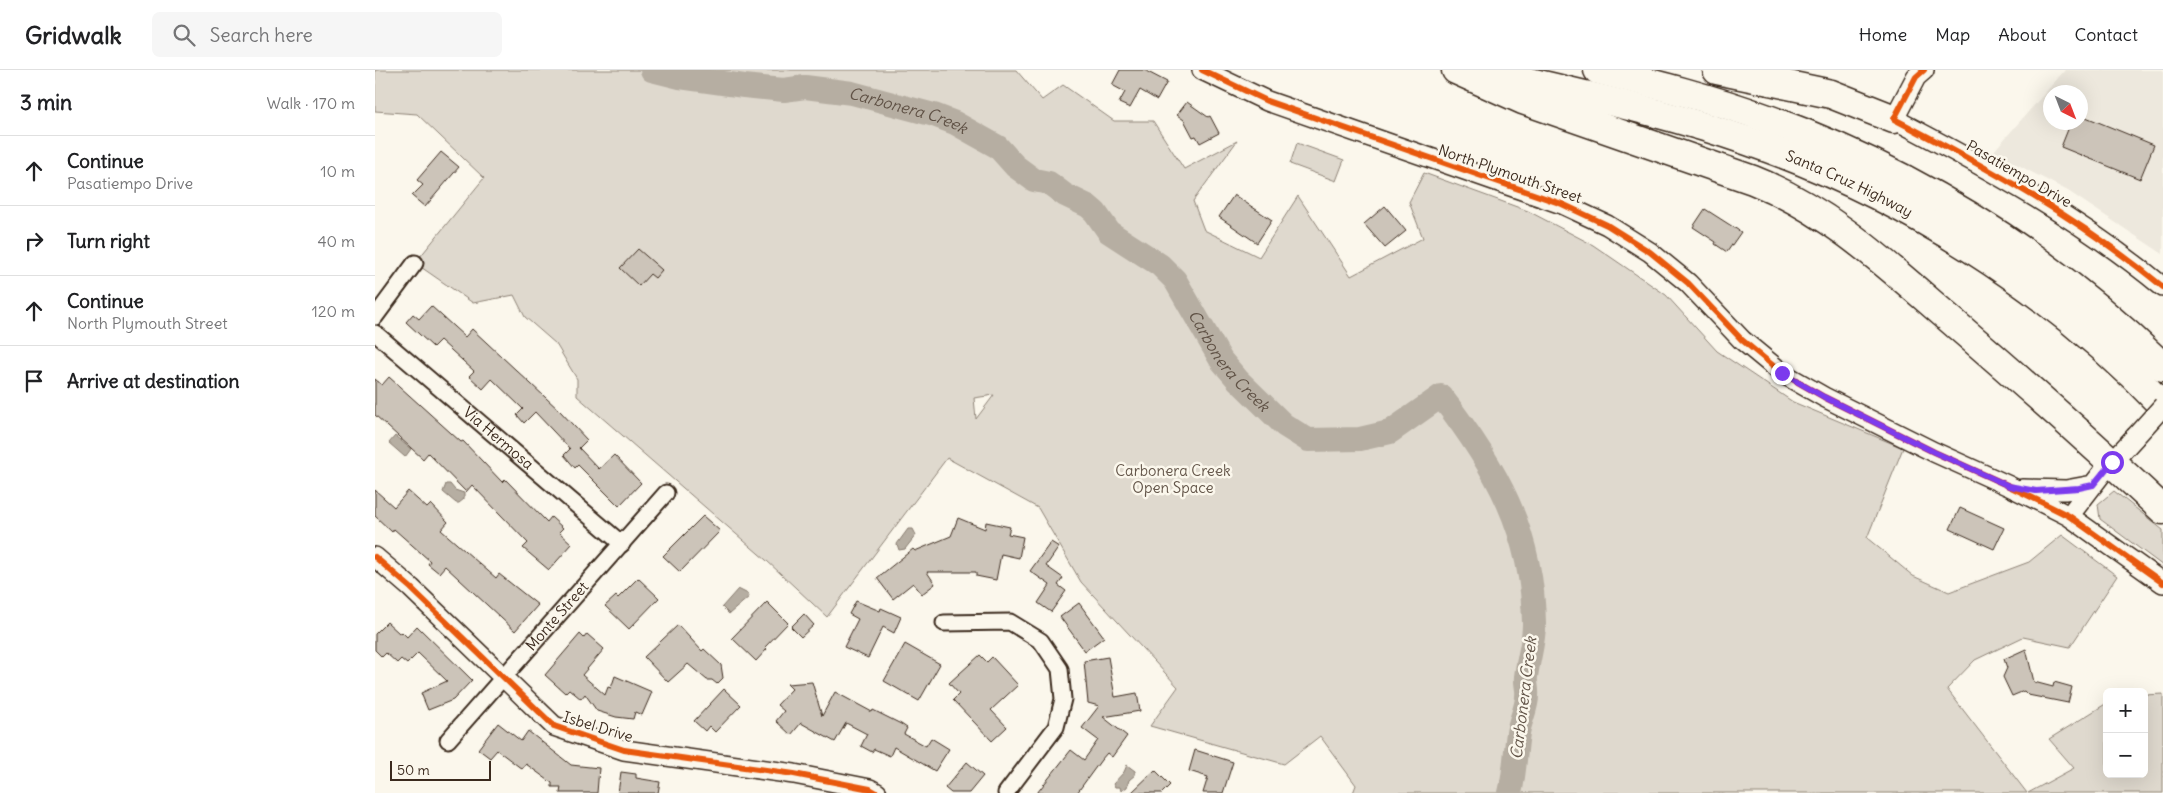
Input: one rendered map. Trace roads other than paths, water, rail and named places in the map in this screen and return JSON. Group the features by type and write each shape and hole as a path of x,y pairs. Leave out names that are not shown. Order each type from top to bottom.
{"highway":[{"path":"1456,70 1523,100 1753,180 1787,195 1822,214 1871,251 2038,395 2163,510"},
{"name":"Santa Cruz Highway","path":"1481,70 1719,132 1777,152 1867,191 1940,229 2016,279 2095,341 2163,406"},
{"name":"Santa Cruz Highway","path":"1598,70 1699,97 1764,117 1821,140 1903,178 1980,222 2054,272 2100,309 2163,367"},
{"path":"1717,70 1823,92 1860,104 1894,119"}],"street":[{"name":"North Plymouth Street","path":"1202,70 1267,101 1562,204 1607,225 1669,267 1688,283 1742,340 1782,373 1824,397 1934,452 2069,516 2163,583"},
{"path":"1894,119 1918,72"},
{"name":"Pasatiempo Drive","path":"1894,119 2041,200 2098,237 2163,287"},
{"path":"375,317 415,264"},
{"name":"Via Hermosa","path":"375,333 622,544"},
{"path":"2069,516 2112,462 2163,406"},
{"path":"2009,486 2051,491 2093,485"},
{"name":"Monte Street","path":"449,740 666,493"},
{"name":"Isbel Drive","path":"375,557 411,588 554,726 624,750 793,774 872,792"},
{"path":"944,623 1010,622 1041,641 1059,669 1063,699 1056,727 1006,793"}],"waterway":[{"name":"Carbonera Creek","path":"652,70 680,77 744,86 784,90 805,87 852,93 934,115 955,123 998,147 1015,166 1034,180 1049,183 1065,195 1088,206 1095,212 1109,232 1160,265 1175,280 1221,360 1238,380 1284,425 1308,440 1360,439 1390,432 1441,396 1461,422 1494,475 1508,502 1519,530 1527,560 1532,591 1534,631 1526,677 1527,701 1518,733 1510,793"}],"park label":[{"name":"Carbonera Creek Open Space","path":"1173,480"}]}
